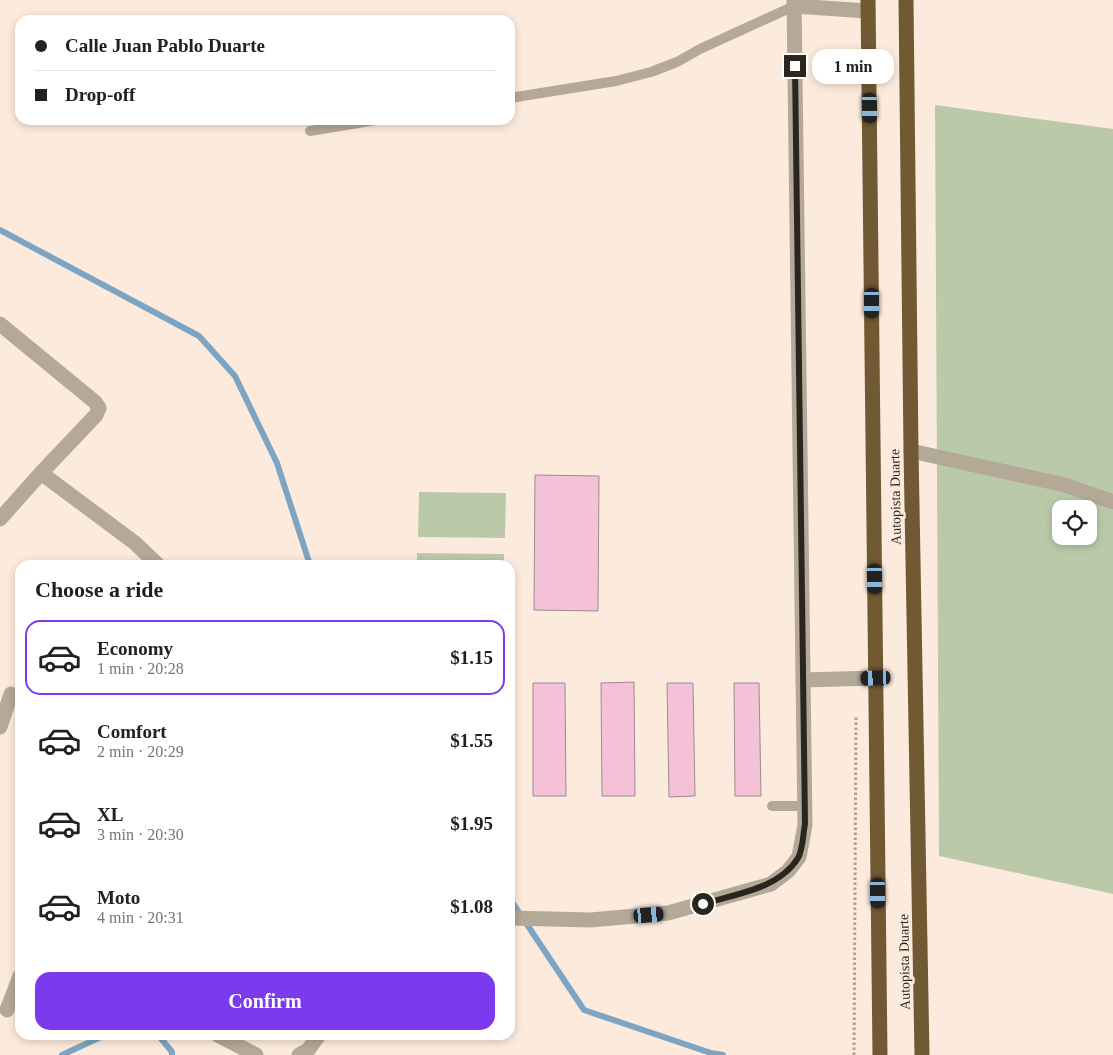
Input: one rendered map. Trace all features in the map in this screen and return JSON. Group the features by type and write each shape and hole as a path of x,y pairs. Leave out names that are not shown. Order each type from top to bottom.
{"highway":[{"name":"Autopista Duarte","path":"906,0 911,451 922,1055"},
{"name":"Autopista Duarte","path":"868,5 880,1055"}],"street":[{"path":"515,918 591,920 668,913 772,884 788,871 799,857 805,824 805,806 794,3 868,5"},
{"path":"0,324 95,402 99,408 96,415 1,516"},
{"path":"911,451 1065,485 1113,502"},
{"path":"40,473 135,543 153,560"},
{"path":"803,680 876,678"},
{"path":"0,727 10,694"},
{"path":"7,1010 15,989"},
{"path":"228,1040 256,1055"},
{"path":"303,1053 315,1040"}],"lane":[{"path":"515,97 616,81 651,72 677,62 794,3"},
{"path":"310,131 346,125"},
{"path":"772,806 805,806"}],"path":[{"path":"854,1055 856,708"}],"green space":[{"path":"935,105 1113,129 1113,894 939,856"},
{"path":"419,492 506,493 505,538 418,537"},
{"path":"417,553 504,554 504,560 417,560"}],"building":[{"path":"535,475 599,476 598,611 534,610"},
{"path":"634,682 635,796 602,796 601,683"},
{"path":"533,683 565,683 566,796 533,796"},
{"path":"667,683 693,683 695,796 669,797"},
{"path":"734,683 759,683 761,796 735,796"}],"waterway":[{"path":"0,230 199,336 235,376 277,463 308,560"},
{"path":"515,906 584,1010 711,1053 723,1055"},
{"path":"62,1055 94,1040"},
{"path":"162,1040 172,1052 172,1055"}],"route":[{"path":"703,904 772,884 788,871 799,857 805,824 795,66"}]}
